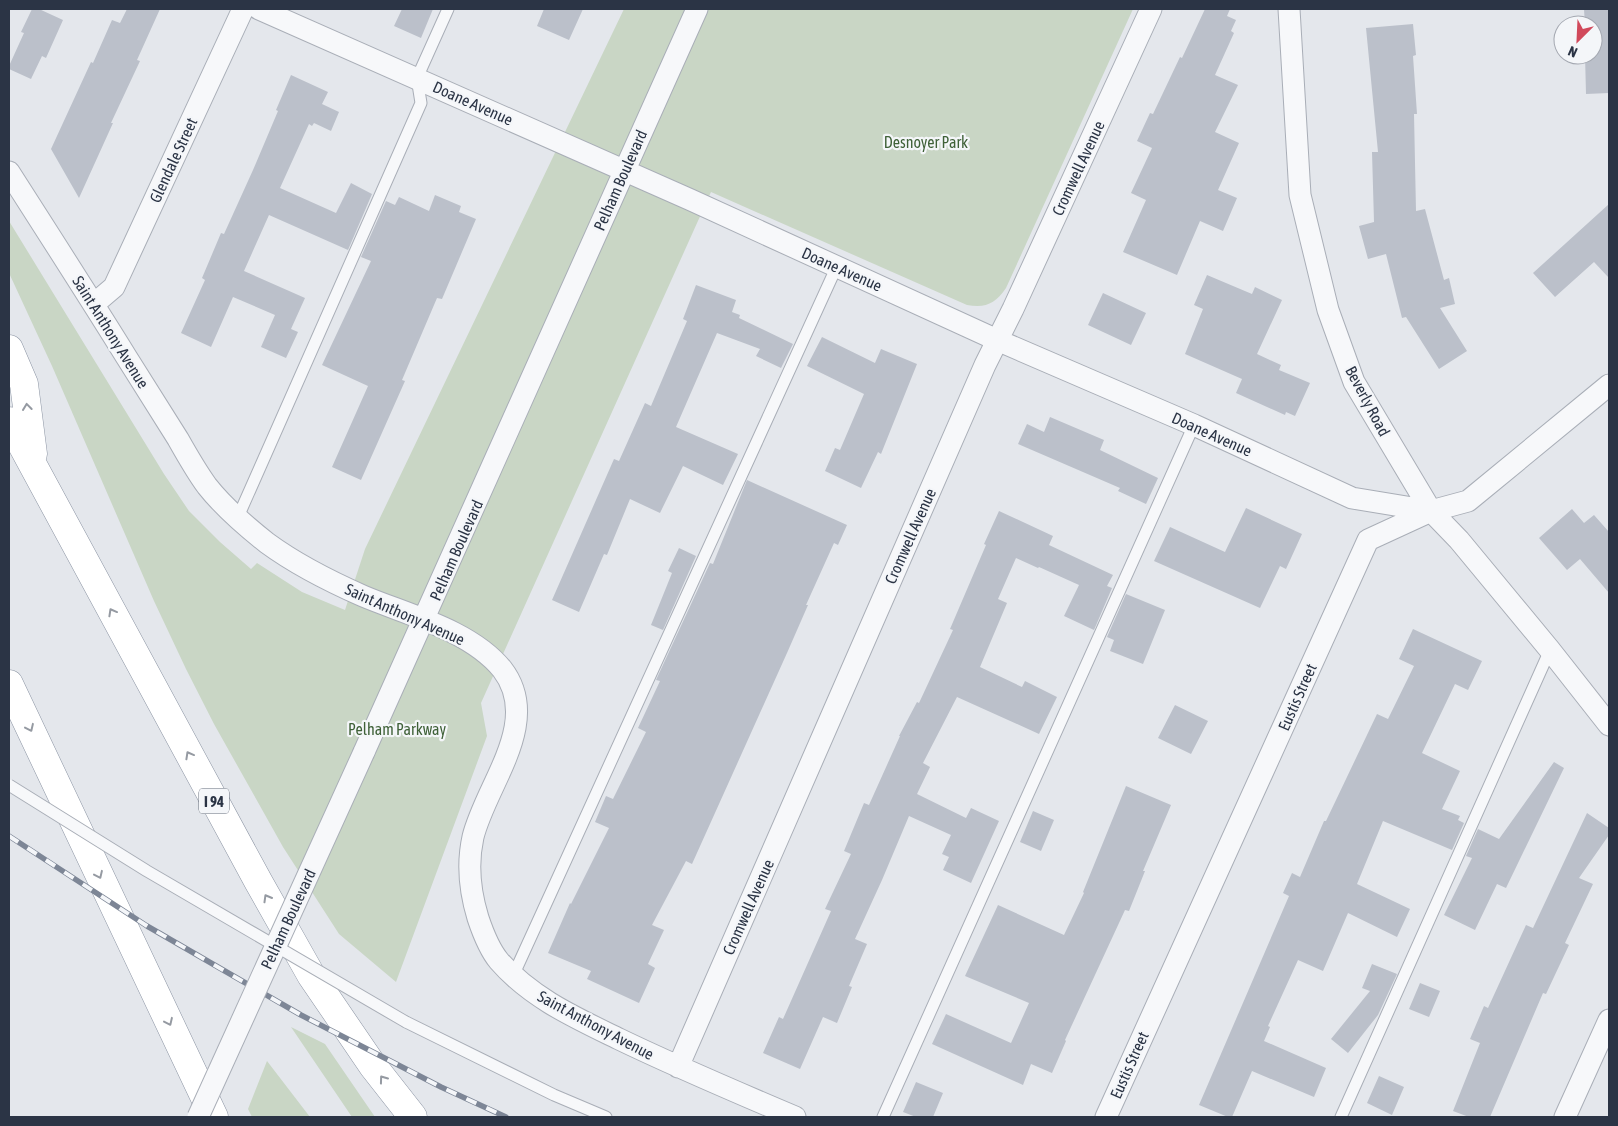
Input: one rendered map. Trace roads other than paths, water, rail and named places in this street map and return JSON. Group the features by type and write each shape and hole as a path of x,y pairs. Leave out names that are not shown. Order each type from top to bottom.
{"highway":[{"path":"9,349 24,384 36,473"},
{"name":"I 94","path":"9,421 258,881 311,975 373,1066 413,1117"},
{"path":"9,684 214,1117"}],"street":[{"name":"Glendale Street","path":"94,304 114,286 244,9"},
{"name":"Doane Avenue","path":"259,9 691,200 1352,498 1431,511"},
{"name":"Pelham Boulevard","path":"198,1117 425,620 697,9"},
{"name":"Cromwell Avenue","path":"678,1067 998,340 1151,9"},
{"name":"Beverly Road","path":"1289,9 1300,195 1328,310 1354,382 1431,511 1459,540 1609,725"},
{"name":"Saint Anthony Avenue","path":"9,172 208,487 265,541 299,565 360,594 457,635 486,654 499,666 513,688 517,714 512,741 478,820 473,839 470,871 471,888 483,935 496,958 530,991 551,1004 678,1067 796,1117"},
{"name":"Eustis Street","path":"1106,1117 1368,540 1431,511 1468,501 1609,385"},
{"path":"1565,1117 1609,1020"}],"lane":[{"path":"238,517 421,103 417,78 448,9"},
{"path":"513,976 837,266"},
{"path":"883,1117 1194,426"},
{"path":"1341,1117 1550,650"},
{"path":"9,785 147,871 406,1022 554,1095 606,1117"}],"railway":[{"path":"9,836 147,926 301,1015 441,1087 506,1117"}],"park label":[{"name":"Desnoyer Park","path":"926,142"},
{"name":"Pelham Parkway","path":"397,729"}]}
